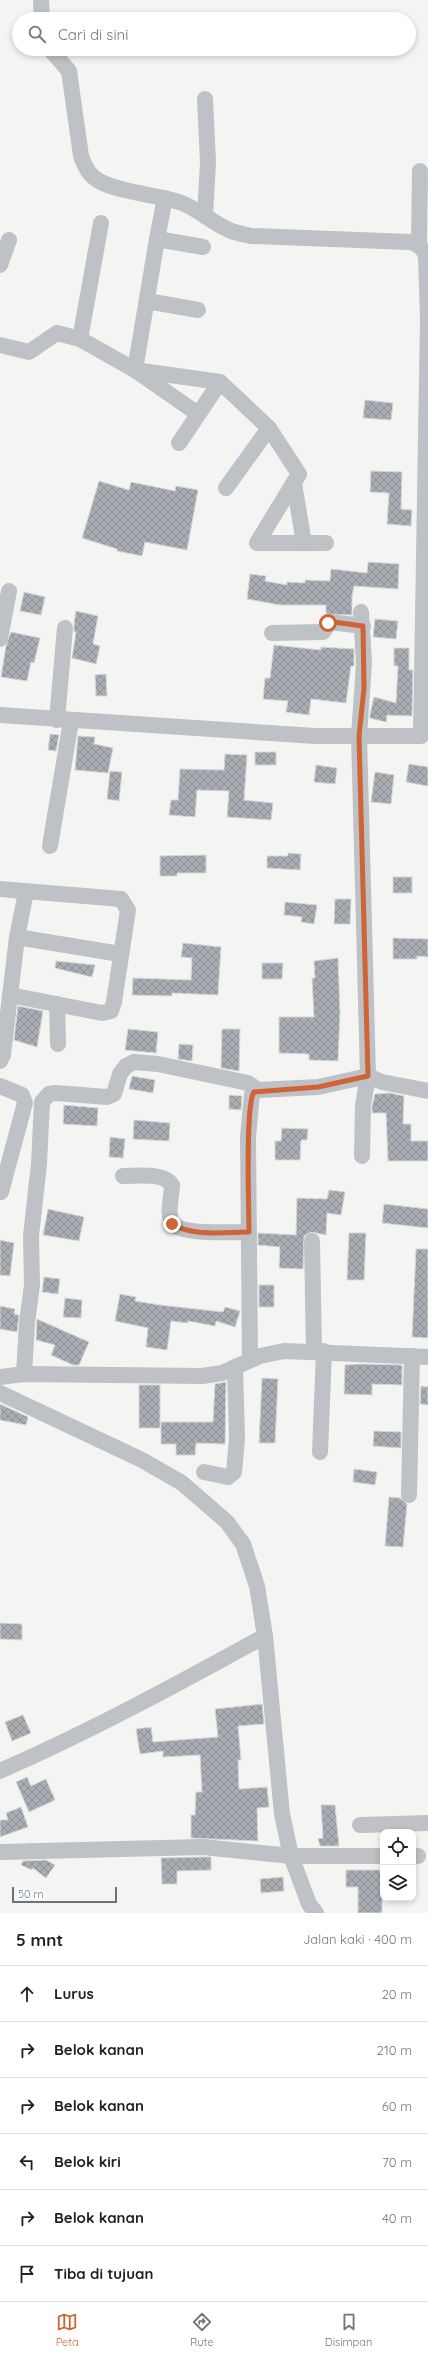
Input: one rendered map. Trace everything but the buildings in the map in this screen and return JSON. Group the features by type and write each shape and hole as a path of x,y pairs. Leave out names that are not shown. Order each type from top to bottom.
{"street":[{"path":"41,0 42,12"},
{"path":"56,56 69,71 81,156 91,176 101,182 165,198 195,209 228,230 251,236 410,242 419,245"},
{"path":"205,99 208,162 205,216"},
{"path":"0,716 315,736 359,736 425,730 428,319 426,256 419,245 420,171"},
{"path":"135,370 165,198"},
{"path":"80,340 101,223"},
{"path":"157,239 204,247"},
{"path":"0,265 9,240"},
{"path":"147,301 198,310"},
{"path":"0,345 29,352 57,333 80,340 135,370 198,414"},
{"path":"135,370 220,382 269,428 299,474 256,543 326,544"},
{"path":"179,443 220,382"},
{"path":"226,488 269,428"},
{"path":"294,483 304,543"},
{"path":"0,639 9,592"},
{"path":"272,633 323,632 328,623 362,619 364,688 359,736 368,1076 363,1105 362,1156"},
{"path":"50,846 64,721 65,628"},
{"path":"0,889 121,899 128,910 120,954 114,1002 111,1011 102,1013 10,995"},
{"path":"0,1061 3,1055 18,937 26,892"},
{"path":"18,937 120,954"},
{"path":"57,1004 58,1044"},
{"path":"24,1374 27,1322 32,1285 31,1236 39,1164 42,1102 49,1094 56,1093 107,1097 114,1094 120,1074 126,1066 134,1062 158,1064 248,1083 258,1090"},
{"path":"250,1360 248,1137 251,1098 254,1092 258,1090 318,1087 368,1076 382,1082 428,1091"},
{"path":"0,1086 22,1095 25,1103 1,1192"},
{"path":"123,1176 159,1177 169,1180 172,1185 170,1218 172,1224 178,1228 249,1232"},
{"path":"312,1241 319,1351 320,1452"},
{"path":"0,1377 24,1374 202,1376 222,1373 260,1356 284,1351 319,1351 420,1357 409,1495"},
{"path":"204,1472 228,1477 234,1472 237,1438 235,1367"},
{"path":"0,1393 142,1460 182,1483 227,1522 243,1544 250,1564 265,1636 282,1814 291,1856 309,1904 316,1913"},
{"path":"0,1771 65,1743 127,1712 265,1636"},
{"path":"360,1825 428,1823"},
{"path":"0,1852 203,1847 291,1856 380,1856"}],"route":[{"path":"172,1224 184,1230 249,1232 248,1137 251,1098 254,1092 258,1090 318,1087 368,1076 359,736 364,688 363,626 333,622 328,623"}]}
